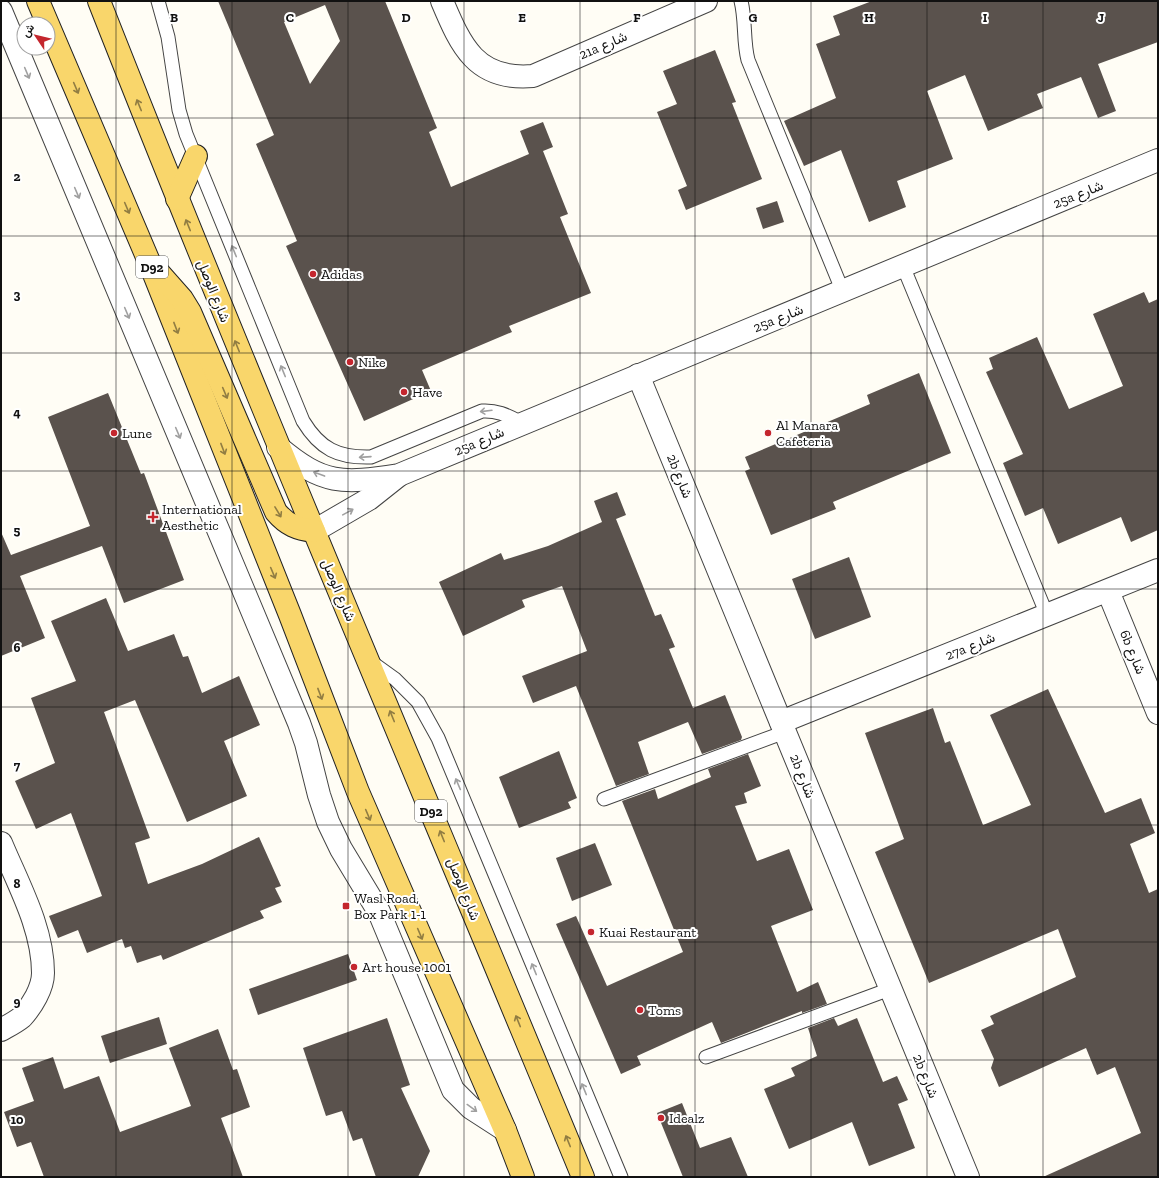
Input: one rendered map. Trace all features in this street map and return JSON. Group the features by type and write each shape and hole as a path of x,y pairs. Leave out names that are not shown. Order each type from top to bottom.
{"main road":[{"name":"D92","path":"38,1 150,264 290,615 358,792 505,1130 523,1177"},
{"name":"شارع الوصل","path":"98,1 278,447 369,660 583,1177"},
{"path":"177,199 196,156"},
{"path":"150,264 173,287 190,312 276,512 291,526 301,530 314,531"}],"street":[{"name":"21a شارع","path":"442,1 454,31 464,49 479,63 498,73 515,78 533,76 706,1"},
{"path":"1,11 299,723 328,822 341,849 379,912 453,1090 471,1108 505,1130"},
{"name":"25a شارع","path":"278,447 299,464 315,473 331,478 349,481 399,475 1158,160"},
{"name":"2b شارع","path":"638,375 968,1177"},
{"name":"25a شارع","path":"314,531 369,499 399,475"},
{"name":"27a شارع","path":"783,727 1047,615 1158,570"},
{"name":"6b شارع","path":"1108,590 1158,713"},
{"path":"1,843 33,922 40,950 43,975 36,998 21,1017 1,1030"}],"lane":[{"path":"158,1 168,37 179,110 186,134 303,421 312,435 324,447 338,454 354,458 371,457 482,411 492,410 502,413 522,423"},
{"path":"741,1 744,12 745,49 748,60 843,292"},
{"path":"903,266 1047,615"},
{"path":"369,660 395,679 418,702 438,738 621,1177"},
{"path":"604,799 783,727"},
{"path":"706,1057 890,989"}],"building":[{"path":"218,1 385,1 437,128 429,132 451,187 529,154 520,131 543,122 553,147 543,151 568,214 560,217 591,293 509,326 512,332 422,370 431,391 364,421 286,246 297,241 256,144 274,135","holes":["325,5 340,41 310,84 284,22"]},
{"path":"872,1 1158,1 1158,42 1098,64 1116,111 1098,118 1081,77 1037,94 1043,108 988,131 965,75 927,91 953,159 897,181 906,207 869,222 841,150 804,166 784,121 836,98 816,44 840,35 833,16"},
{"path":"715,50 736,102 732,103 762,179 686,210 678,190 687,186 657,112 677,104 663,71"},
{"path":"777,201 784,222 763,229 756,208"},
{"path":"1144,292 1149,303 1158,299 1158,530 1131,542 1121,517 1058,544 1043,508 1025,516 1003,463 1023,454 986,372 993,369 989,358 1037,337 1069,409 1123,386 1093,314"},
{"path":"919,373 951,453 833,502 836,509 771,535 745,471 750,469 745,457 870,404 867,395"},
{"path":"108,393 141,474 144,473 184,580 124,603 102,546 20,576 45,638 1,656 1,532 11,555 90,526 48,417"},
{"path":"617,492 626,515 616,519 655,616 661,614 675,647 669,649 693,708 725,695 742,737 741,740 702,754 688,722 638,742 649,774 616,786 576,686 533,703 522,676 587,651 562,586 522,600 525,607 463,636 439,582 501,553 504,560 548,546 602,522 594,501"},
{"path":"849,557 871,617 815,639 792,579"},
{"path":"106,598 128,651 174,634 183,657 188,656 202,693 239,676 260,725 224,741 247,796 187,822 135,700 104,712 150,838 135,843 148,884 202,864 259,837 281,886 275,888 282,902 260,911 264,918 163,960 161,955 137,963 131,946 125,948 122,939 87,953 78,930 58,938 49,916 102,896 71,813 36,829 15,781 55,763 31,698 76,681 51,621"},
{"path":"1048,689 1105,813 1141,798 1155,833 1130,844 1149,893 1158,889 1158,1177 1043,1177 1141,1133 1115,1067 1097,1075 1086,1048 999,1087 991,1068 994,1059 981,1030 994,1024 990,1016 1076,977 1058,929 929,983 875,852 904,839 865,733 933,708 945,743 950,741 983,825 1031,805 990,715"},
{"path":"559,751 577,798 568,802 571,808 519,828 499,777"},
{"path":"748,754 761,786 744,793 747,803 735,806 757,861 789,849 813,910 771,926 797,992 818,982 827,1004 802,1013 802,1011 721,1043 712,1022 637,1056 641,1065 621,1074 556,924 576,916 607,986 683,952 622,801 655,789 658,799 711,777 708,769"},
{"path":"595,843 612,885 572,901 556,858"},
{"path":"348,954 357,980 258,1015 249,989"},
{"path":"159,1017 167,1044 110,1063 101,1036"},
{"path":"387,1018 410,1085 401,1088 430,1151 418,1177 376,1177 362,1138 353,1141 342,1111 326,1116 303,1048"},
{"path":"834,1018 838,1026 857,1018 883,1082 897,1076 908,1100 898,1104 915,1148 869,1166 852,1122 789,1149 764,1089 795,1076 791,1068 817,1056 808,1028"},
{"path":"218,1029 233,1070 237,1069 250,1107 221,1118 243,1177 44,1177 31,1142 17,1147 4,1112 34,1101 22,1068 53,1057 64,1089 99,1076 120,1132 191,1106 169,1048"},
{"path":"682,1103 700,1148 731,1137 748,1177 683,1177 657,1113"}],"place":[{"name":"Adidas","path":"313,274"},
{"name":"Nike","path":"350,362"},
{"name":"Have","path":"404,392"},
{"name":"Lune","path":"114,433"},
{"name":"Al Manara Cafeteria","path":"768,433"},
{"name":"International Aesthetic","path":"153,517"},
{"name":"Wasl Road, Box Park 1-1","path":"346,906"},
{"name":"Kuai Restaurant","path":"591,932"},
{"name":"Art house 1001","path":"354,967"},
{"name":"Toms","path":"640,1010"},
{"name":"Idealz","path":"661,1118"}]}
